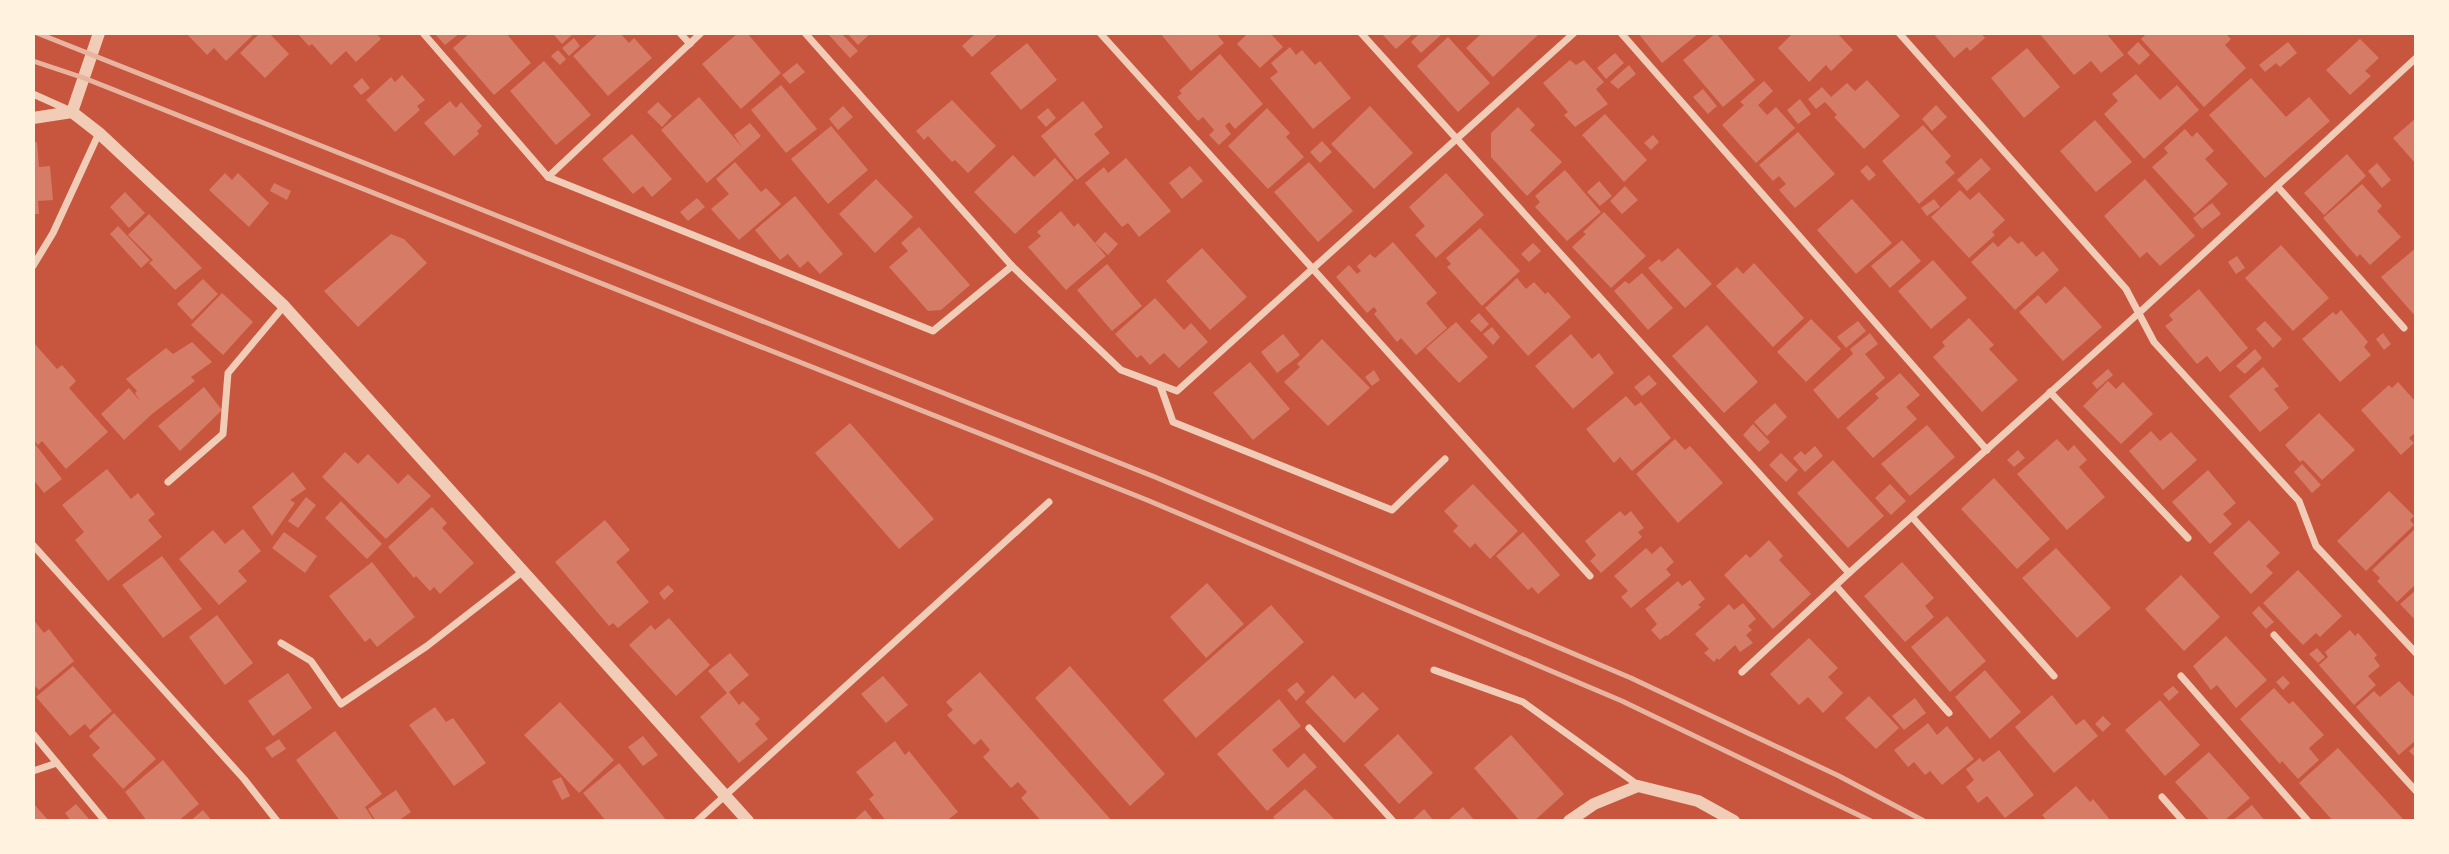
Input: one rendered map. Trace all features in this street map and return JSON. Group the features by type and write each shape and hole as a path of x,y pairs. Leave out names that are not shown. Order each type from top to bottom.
{"street":[{"path":"72,112 99,33"},
{"path":"423,33 548,177 933,331 1012,266"},
{"path":"680,33 690,44"},
{"path":"548,177 701,33"},
{"path":"805,33 1012,266 1121,370 1177,391 1574,33"},
{"path":"1100,33 1590,576"},
{"path":"1361,33 1849,573"},
{"path":"1621,33 1987,450"},
{"path":"1899,33 2126,289 2154,342 2299,501 2316,545 2416,653"},
{"path":"1742,672 2416,58"},
{"path":"33,94 72,112 99,133 284,306 748,821"},
{"path":"33,118 72,112"},
{"path":"33,266 53,233 99,133"},
{"path":"2277,186 2403,328"},
{"path":"168,482 223,434 228,373 284,306"},
{"path":"1160,385 1172,422 1392,510 1445,459"},
{"path":"2050,392 2188,538"},
{"path":"697,821 1049,502"},
{"path":"1912,517 2054,676"},
{"path":"33,545 244,779 276,821"},
{"path":"281,643 311,661 341,704 427,646 523,572"},
{"path":"1836,586 1949,713"},
{"path":"2274,635 2416,791"},
{"path":"1434,670 1523,702 1638,786 1698,802 1734,821"},
{"path":"2181,676 2308,821"},
{"path":"1309,727 1393,821"},
{"path":"33,734 105,821"},
{"path":"33,771 57,763"},
{"path":"1569,821 1594,804 1638,786"},
{"path":"2162,797 2183,821"}],"building":[{"path":"186,33 255,33 226,61 214,48 207,55"},
{"path":"260,33 269,33 289,54 265,78 240,53"},
{"path":"297,33 376,33 381,39 356,62 346,51 331,65 312,44 309,46"},
{"path":"434,33 460,33 445,45"},
{"path":"470,33 506,33 531,63 494,95 453,48"},
{"path":"552,33 574,33 562,44"},
{"path":"599,33 620,33 629,43 634,38 652,58 608,96 573,56"},
{"path":"738,33 747,33 781,73 741,109 702,64"},
{"path":"841,33 858,51 850,58 829,35"},
{"path":"847,33 871,33 858,45"},
{"path":"976,33 999,33 972,57 962,46"},
{"path":"1160,33 1216,33 1224,43 1191,71"},
{"path":"1248,33 1270,33 1283,47 1260,68 1237,44"},
{"path":"1381,33 1414,33 1396,49"},
{"path":"1420,33 1443,33 1421,53 1411,42"},
{"path":"1482,33 1540,33 1493,77 1466,48"},
{"path":"1638,33 1699,33 1662,63"},
{"path":"1716,33 1755,80 1723,107 1683,60"},
{"path":"1793,33 1837,33 1853,50 1831,71 1826,65 1809,82 1778,48"},
{"path":"1933,33 1981,33 1985,38 1970,51 1967,47 1954,58"},
{"path":"2039,33 2106,33 2124,55 2101,73 2091,61 2074,75"},
{"path":"2147,33 2225,33 2231,39 2225,45 2246,68 2204,107 2141,39"},
{"path":"1448,37 1490,83 1458,112 1417,66"},
{"path":"574,38 580,46 569,56 562,48"},
{"path":"2360,39 2379,58 2365,71 2371,76 2350,95 2326,70"},
{"path":"2138,42 2150,55 2139,65 2127,53"},
{"path":"2288,42 2297,53 2280,67 2276,63 2265,72 2259,65"},
{"path":"1027,43 1057,80 1021,110 990,73"},
{"path":"1290,47 1296,55 1302,50 1315,65 1320,61 1351,98 1313,129 1270,78 1278,72 1271,63"},
{"path":"2027,48 2060,87 2024,118 1991,78"},
{"path":"558,50 566,59 560,65 551,56"},
{"path":"1615,53 1624,63 1606,79 1597,68"},
{"path":"1220,54 1263,104 1235,129 1229,122 1225,126 1231,134 1219,145 1209,135 1214,130 1203,117 1198,121 1177,97 1182,93 1179,91"},
{"path":"1570,60 1576,65 1584,60 1604,82 1596,89 1608,104 1575,127 1564,115 1568,112 1543,83"},
{"path":"544,61 591,115 556,145 510,91"},
{"path":"797,63 805,72 790,84 782,75"},
{"path":"1629,65 1636,74 1618,89 1610,82"},
{"path":"2136,74 2160,100 2177,85 2199,110 2144,159 2104,114 2118,101 2112,94"},
{"path":"402,75 425,100 417,106 420,110 395,132 366,100 391,77 395,82"},
{"path":"362,78 370,88 361,95 353,86"},
{"path":"2251,78 2286,117 2309,97 2330,121 2265,178 2209,115"},
{"path":"1867,80 1900,116 1864,149 1834,117 1837,115 1825,102 1816,109 1808,99 1822,87 1831,97 1847,83 1855,91"},
{"path":"1764,81 1773,91 1758,105 1767,115 1776,107 1795,128 1756,163 1722,125 1744,105 1740,102"},
{"path":"781,85 817,129 786,153 751,110"},
{"path":"1703,89 1717,106 1708,114 1693,97"},
{"path":"699,97 742,147 734,135 750,123 761,136 707,183 661,130"},
{"path":"1800,99 1811,114 1798,124 1787,110"},
{"path":"952,100 996,146 968,173 955,160 952,162 928,136 924,140 916,131"},
{"path":"450,101 456,108 461,102 482,126 477,131 479,134 454,156 424,123"},
{"path":"1083,101 1103,127 1094,134 1110,153 1077,180 1041,136"},
{"path":"658,102 672,116 662,127 647,112"},
{"path":"1936,105 1947,117 1932,131 1922,119"},
{"path":"843,106 853,117 838,130 829,119"},
{"path":"1370,106 1413,153 1374,189 1331,144"},
{"path":"1518,107 1535,125 1530,130 1562,162 1527,196 1491,157 1491,133"},
{"path":"1048,108 1056,118 1046,127 1037,117"},
{"path":"1267,108 1290,133 1286,137 1304,157 1268,189 1228,146"},
{"path":"1605,114 1647,160 1624,182 1582,135"},
{"path":"2416,118 2416,164 2393,138"},
{"path":"2095,120 2132,162 2096,192 2060,151"},
{"path":"1923,125 1951,156 1945,162 1955,173 1919,204 1882,161"},
{"path":"831,126 868,170 828,204 791,159"},
{"path":"2185,129 2192,137 2197,132 2214,151 2205,159 2228,184 2195,214 2152,167 2168,153 2164,148"},
{"path":"1798,132 1835,174 1795,208 1779,190 1786,184 1779,176 1773,181 1759,165"},
{"path":"632,134 672,179 652,197 643,186 633,194 602,159"},
{"path":"1653,135 1659,142 1651,150 1644,143"},
{"path":"1322,141 1332,152 1320,163 1310,152"},
{"path":"37,142 39,167 50,166 53,200 38,201 39,214 33,214 33,143"},
{"path":"2347,154 2366,176 2324,215 2304,193"},
{"path":"1013,155 1034,177 1055,158 1074,180 1015,234 974,192"},
{"path":"1126,158 1171,211 1139,237 1128,223 1122,227 1085,183 1104,167 1108,173"},
{"path":"1981,158 1991,169 1967,191 1957,180"},
{"path":"735,162 761,192 766,188 781,204 739,240 711,209 729,194 716,179"},
{"path":"1309,162 1353,211 1318,242 1274,192"},
{"path":"2377,163 2391,180 2382,188 2368,171"},
{"path":"1867,165 1876,175 1869,181 1860,171"},
{"path":"1190,166 1203,181 1182,199 1169,183"},
{"path":"1565,170 1601,212 1567,241 1535,207 1540,202 1535,196"},
{"path":"225,173 232,180 238,173 269,203 249,227 209,190"},
{"path":"1446,173 1484,215 1436,258 1415,235 1425,226 1409,207"},
{"path":"876,179 913,217 875,253 839,214"},
{"path":"2145,179 2195,236 2160,266 2147,252 2140,258 2104,216"},
{"path":"1599,181 1612,196 1600,206 1587,192"},
{"path":"274,183 291,191 287,200 270,191"},
{"path":"2362,184 2382,206 2377,211 2401,237 2370,265 2360,254 2357,257 2323,218"},
{"path":"1625,186 1638,200 1622,214 1610,201"},
{"path":"1960,190 1970,200 1979,192 2005,220 1992,232 1995,235 1969,258 1931,217"},
{"path":"125,192 145,213 129,228 110,207"},
{"path":"795,196 843,254 820,274 808,261 800,268 788,254 780,260 755,230"},
{"path":"697,198 705,207 688,221 680,212"},
{"path":"1852,199 1892,243 1856,274 1817,230"},
{"path":"1934,199 1940,207 1927,216 1921,208"},
{"path":"2212,203 2221,214 2202,229 2193,218"},
{"path":"1061,211 1074,227 1078,223 1106,256 1066,290 1028,247 1041,236 1037,232"},
{"path":"1604,212 1646,256 1611,288 1572,247"},
{"path":"149,214 202,268 175,290 149,263 153,260 128,235"},
{"path":"118,226 150,260 141,268 110,234"},
{"path":"919,227 970,285 941,310 928,311 889,267 908,251 901,243"},
{"path":"1480,228 1520,271 1482,306 1447,267 1451,264 1446,258"},
{"path":"1105,232 1118,244 1108,255 1095,243"},
{"path":"391,234 404,239 427,263 358,327 324,291"},
{"path":"2010,236 2018,244 2022,241 2036,257 2043,251 2059,270 2015,310 1971,262 1993,242 1998,247"},
{"path":"1902,240 1921,261 1890,288 1871,266"},
{"path":"1393,242 1437,293 1426,303 1447,328 1416,355 1401,338 1397,342 1374,314 1377,311 1374,307 1367,313 1336,277 1349,265 1357,274 1361,271 1357,266 1370,254 1375,258"},
{"path":"1533,243 1541,251 1529,262 1521,254"},
{"path":"2281,245 2329,298 2293,331 2245,278"},
{"path":"1202,248 1247,297 1210,330 1166,281"},
{"path":"1678,248 1712,284 1685,308 1648,268 1659,259 1662,262"},
{"path":"2416,248 2416,317 2381,277"},
{"path":"2237,256 2245,268 2236,274 2228,262"},
{"path":"1933,260 1967,298 1931,329 1898,291"},
{"path":"1754,263 1804,318 1773,347 1716,286 1737,267 1743,274"},
{"path":"1107,264 1142,306 1112,331 1077,290"},
{"path":"1642,273 1673,308 1648,330 1614,291 1625,281 1629,284"},
{"path":"1517,278 1526,289 1534,282 1545,294 1548,292 1571,317 1528,356 1485,308"},
{"path":"203,279 218,294 192,320 177,304"},
{"path":"2065,286 2102,327 2063,361 2019,312 2038,295 2046,304"},
{"path":"2199,289 2248,348 2220,372 2207,356 2197,364 2165,326 2173,320 2169,315"},
{"path":"222,293 253,322 223,355 191,325"},
{"path":"1155,298 1184,330 1191,323 1208,342 1179,368 1164,353 1150,365 1141,355 1137,358 1115,334"},
{"path":"2341,310 2368,342 2364,347 2371,355 2340,382 2302,339 2333,312 2336,315"},
{"path":"1479,313 1489,324 1481,332 1470,321"},
{"path":"1969,318 1994,345 1989,349 2018,380 1982,412 1933,357 1945,346 1942,342"},
{"path":"1811,319 1841,349 1806,382 1777,352"},
{"path":"1858,321 1866,331 1846,348 1837,337"},
{"path":"2265,321 2282,339 2273,348 2256,329"},
{"path":"1456,322 1488,357 1459,383 1426,348"},
{"path":"1707,325 1758,382 1724,413 1672,356"},
{"path":"1492,327 1500,337 1493,345 1483,334"},
{"path":"1870,333 1878,344 1865,354 1885,378 1838,419 1813,390 1853,354 1850,349"},
{"path":"2383,333 2391,344 2384,350 2376,339"},
{"path":"1283,334 1300,355 1277,373 1261,352"},
{"path":"1571,334 1592,359 1599,353 1614,373 1573,409 1535,366"},
{"path":"1322,339 1370,388 1328,426 1284,382 1300,367 1297,364"},
{"path":"33,342 57,369 62,365 76,381 69,388 108,432 66,469 42,441 38,445 33,440"},
{"path":"192,342 212,362 191,377 195,381 152,414 124,440 101,414 129,388 140,401 135,393 137,391 126,379 166,348 173,354"},
{"path":"2255,349 2262,358 2245,374 2236,366"},
{"path":"1250,362 1290,409 1253,440 1213,393"},
{"path":"2263,367 2279,386 2274,389 2289,408 2260,432 2229,396"},
{"path":"2108,369 2113,375 2097,389 2092,383"},
{"path":"1374,370 1380,380 1372,386 1365,377"},
{"path":"1900,373 1920,395 1906,407 1917,419 1873,458 1846,428 1879,398 1875,394"},
{"path":"1649,375 1657,384 1642,396 1634,387"},
{"path":"2108,381 2116,389 2123,382 2153,414 2121,444 2083,406"},
{"path":"2398,382 2416,402 2416,432 2409,438 2414,443 2401,455 2361,410 2389,385 2392,388"},
{"path":"204,387 222,410 180,451 158,426"},
{"path":"1626,396 1635,406 1641,402 1671,438 1632,471 1620,457 1614,463 1586,429"},
{"path":"1775,403 1787,417 1767,436 1754,422"},
{"path":"2319,413 2355,450 2322,480 2285,445"},
{"path":"850,423 934,519 899,549 815,453"},
{"path":"1753,424 1770,442 1759,452 1743,435"},
{"path":"1927,425 1955,457 1910,496 1881,464"},
{"path":"2151,431 2160,441 2171,432 2197,460 2163,490 2129,451"},
{"path":"1675,439 1685,450 1690,446 1723,483 1678,523 1636,474"},
{"path":"2057,439 2068,451 2074,445 2087,460 2079,467 2105,497 2067,530 2017,474"},
{"path":"35,444 62,479 44,493 33,479"},
{"path":"1815,446 1823,456 1805,472 1793,458 1801,451 1805,455"},
{"path":"2018,450 2025,458 2014,467 2007,460"},
{"path":"345,452 358,464 368,454 398,484 408,474 431,496 386,539 322,477"},
{"path":"1781,453 1798,470 1786,482 1769,465"},
{"path":"1833,460 1884,516 1848,548 1797,493"},
{"path":"2302,464 2321,485 2312,493 2294,472"},
{"path":"107,469 131,499 138,493 155,514 148,520 162,537 108,581 75,540 84,532 62,505"},
{"path":"2208,470 2236,503 2223,514 2232,524 2210,544 2172,502"},
{"path":"293,472 306,489 290,500 295,503 272,536 252,507"},
{"path":"1994,478 2050,539 2017,569 1961,509"},
{"path":"1473,484 1518,531 1490,559 1475,543 1470,548 1453,531 1458,526 1444,511"},
{"path":"1890,484 1906,501 1891,515 1875,498"},
{"path":"2389,491 2414,516 2410,520 2414,525 2366,571 2337,541"},
{"path":"306,497 316,505 298,528 288,521"},
{"path":"341,501 382,544 367,559 325,518"},
{"path":"432,507 447,523 442,528 474,563 440,594 434,587 430,591 416,576 414,578 388,547"},
{"path":"1620,511 1625,516 1631,511 1644,528 1638,532 1642,537 1601,573 1590,561 1596,555 1585,541"},
{"path":"605,520 630,550 616,562 649,602 618,628 613,623 609,626 555,562"},
{"path":"2249,520 2280,553 2266,566 2273,573 2251,594 2213,553"},
{"path":"2416,528 2416,584 2397,602 2377,581 2380,578 2372,570"},
{"path":"243,529 261,551 238,571 247,581 219,605 179,559 213,530 225,544"},
{"path":"284,532 317,556 305,573 272,548"},
{"path":"1523,532 1560,575 1538,594 1532,587 1528,590 1496,556"},
{"path":"1769,540 1783,556 1779,560 1811,594 1773,629 1724,575 1746,554 1750,558"},
{"path":"1661,546 1674,562 1666,569 1671,575 1631,608 1621,597 1628,591 1614,576 1646,548 1652,554"},
{"path":"2056,548 2111,608 2077,638 2022,578"},
{"path":"162,556 202,609 163,638 122,585"},
{"path":"372,562 415,617 377,647 370,638 365,642 329,596"},
{"path":"1902,562 1934,598 1925,606 1934,617 1905,642 1864,596"},
{"path":"2298,570 2342,616 2320,637 2316,633 2303,645 2263,603"},
{"path":"2181,575 2220,617 2184,651 2145,609"},
{"path":"1690,580 1705,599 1698,605 1701,607 1660,640 1651,630 1657,624 1645,609 1678,581 1682,586"},
{"path":"1207,583 1244,624 1206,658 1170,617"},
{"path":"668,585 674,591 664,600 659,593"},
{"path":"2416,590 2416,621 2400,604"},
{"path":"1743,603 1756,619 1748,626 1752,630 1746,635 1753,643 1740,652 1735,645 1714,662 1704,653 1709,649 1695,634 1729,604 1734,610"},
{"path":"1271,605 1304,642 1196,738 1163,700"},
{"path":"2259,606 2274,622 2266,629 2252,613"},
{"path":"217,615 253,663 225,685 189,637"},
{"path":"1947,616 1986,661 1950,692 1911,647"},
{"path":"669,618 710,665 676,696 629,645 651,625 655,630"},
{"path":"33,619 44,633 49,629 74,661 39,690 33,684"},
{"path":"2350,630 2355,636 2358,633 2377,655 2374,658 2380,666 2368,676 2376,685 2354,705 2319,665 2328,657 2325,652"},
{"path":"2226,636 2267,680 2236,708 2217,685 2211,690 2193,666"},
{"path":"1809,638 1838,668 1828,677 1843,693 1823,713 1808,697 1799,705 1770,674"},
{"path":"2317,648 2325,657 2318,663 2309,654"},
{"path":"730,653 749,675 729,692 739,705 743,701 760,719 755,724 768,739 739,763 700,717 727,693 708,671"},
{"path":"73,666 112,711 90,730 85,724 70,736 36,697"},
{"path":"1070,666 1165,774 1130,806 1035,698"},
{"path":"1985,670 2021,712 1990,739 1955,697"},
{"path":"980,672 1112,821 1041,821 1021,798 1027,792 1018,782 1011,788 983,757 990,750 981,739 974,745 947,715 953,710 946,702"},
{"path":"288,673 312,708 273,736 248,701"},
{"path":"1333,675 1355,699 1363,692 1379,709 1344,743 1305,702"},
{"path":"883,676 908,705 886,723 861,694"},
{"path":"2283,676 2290,683 2283,690 2276,682"},
{"path":"2399,681 2416,699 2416,740 2399,755 2356,707 2374,691 2380,697"},
{"path":"1297,682 1305,692 1296,701 1287,690"},
{"path":"2173,686 2179,692 2169,701 2163,694"},
{"path":"2274,688 2289,704 2293,701 2324,735 2309,748 2319,760 2298,779 2282,761 2280,764 2240,719"},
{"path":"2052,695 2076,725 2084,719 2098,736 2054,773 2015,727"},
{"path":"1869,696 1899,728 1876,749 1845,718"},
{"path":"1915,698 1926,713 1904,730 1892,716"},
{"path":"1279,699 1301,726 1272,750 1288,768 1304,753 1317,767 1267,811 1217,754"},
{"path":"2160,700 2200,745 2165,776 2125,730"},
{"path":"560,702 614,760 579,793 524,735"},
{"path":"435,707 446,722 453,718 486,763 454,786 409,725"},
{"path":"114,713 156,759 123,789 92,755 100,748 89,736"},
{"path":"2103,716 2111,724 2103,732 2095,724"},
{"path":"1928,723 1937,735 1947,726 1974,759 1942,785 1930,771 1925,775 1914,762 1908,767 1894,750"},
{"path":"335,731 382,794 365,807 374,821 340,821 296,760"},
{"path":"1398,734 1433,773 1399,804 1364,765"},
{"path":"1511,735 1564,794 1534,821 1520,821 1474,768"},
{"path":"643,736 658,755 643,766 628,747"},
{"path":"279,739 286,749 272,758 265,748"},
{"path":"895,741 905,755 909,751 958,812 946,821 886,821 869,799 874,795 856,772"},
{"path":"2416,745 2416,758 2409,751"},
{"path":"2338,748 2402,821 2333,821 2299,783"},
{"path":"1999,750 2034,795 2005,818 1987,796 1978,803 1966,787 1974,780 1966,769 1980,758 1983,762"},
{"path":"2209,752 2250,798 2224,821 2210,821 2175,782"},
{"path":"163,760 199,804 178,821 147,821 125,792"},
{"path":"619,763 667,821 606,821 583,793"},
{"path":"561,777 570,796 562,800 552,781"},
{"path":"2076,786 2090,802 2093,799 2111,821 2047,821 2042,815"},
{"path":"1305,789 1334,819 1276,821 1273,817"},
{"path":"396,790 411,812 398,821 376,821 368,809"},
{"path":"33,803 49,821 33,821"},
{"path":"76,804 89,819 87,821 71,821 65,813"},
{"path":"2252,805 2265,821 2232,821"},
{"path":"1463,807 1475,821 1447,821"},
{"path":"1424,809 1434,821 1411,821"},
{"path":"203,810 212,821 190,821"},
{"path":"865,810 874,821 853,821"}],"railway":[{"path":"37,33 1155,477 1631,678 1839,776 1924,821"},
{"path":"33,61 84,78 1147,500 1622,701 1871,821"}]}
